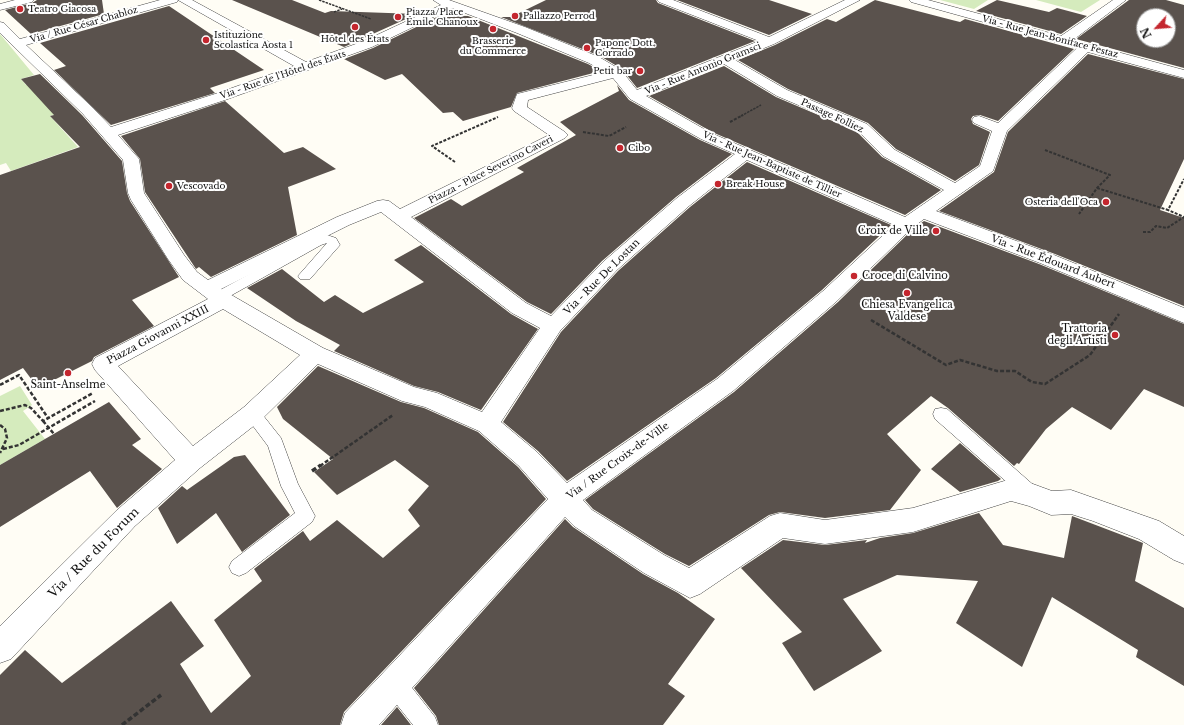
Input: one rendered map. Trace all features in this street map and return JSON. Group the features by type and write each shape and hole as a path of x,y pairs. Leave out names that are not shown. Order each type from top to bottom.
{"street":[{"path":"0,7 28,0"},
{"name":"Via / Rue César Chabloz","path":"18,43 173,0"},
{"path":"184,0 306,67"},
{"path":"663,0 770,41"},
{"name":"Via - Rue Antonio Gramsci","path":"635,96 770,41 812,18 854,0"},
{"name":"Via - Rue Jean-Boniface Festaz","path":"915,0 1184,74"},
{"path":"1063,41 1120,0"},
{"name":"Via - Rue de l'Hôtel des États","path":"109,133 306,67 368,44 401,30 446,2"},
{"name":"Via - Rue Jean-Baptiste de Tillier","path":"446,2 588,57 616,73 635,96 706,136 744,155 914,218"},
{"path":"0,26 109,133 131,159 136,193 177,259 190,276 216,295 315,354 410,395 429,399 487,424 528,459 566,498 583,518 654,564 690,584 780,526 825,532 913,520 1011,490 1033,495 1051,503 1071,502 1096,510 1149,530 1184,550"},
{"path":"979,120 1000,129 1086,47"},
{"name":"Passage Folliez","path":"725,59 782,93 862,127 889,152 932,178 956,189"},
{"path":"519,106 522,97 616,73"},
{"name":"Piazza - Place Severino Caveri","path":"398,217 560,135 519,106"},
{"name":"Via / Rue Croix-de-Ville","path":"357,725 394,683 566,498 675,419 725,385 830,296 914,218 988,168 1000,129"},
{"name":"Via - Rue De Lostan","path":"487,424 553,326 626,251 684,202 744,155"},
{"path":"216,295 343,221 383,205 520,308 553,326"},
{"name":"Via - Rue Édouard Aubert","path":"914,218 1048,259 1184,316"},
{"name":"Piazza Giovanni XXIII","path":"191,461 103,364 216,295"},
{"name":"Via / Rue du Forum","path":"0,648 126,518 191,461 252,414 315,354"}],"lane":[{"path":"216,295 317,242 327,239 332,241 334,245 305,276"},
{"path":"239,567 306,516 290,486 275,443 252,414"},
{"path":"941,414 1033,495"},
{"path":"394,683 427,725"}],"path":[{"path":"319,0 401,30"},
{"path":"334,12 342,9"},
{"path":"706,136 782,93"},
{"path":"450,159 432,146 519,106"},
{"path":"560,135 576,135 583,132 609,136 626,127"},
{"path":"1045,150 1110,176 1097,188 1079,214"},
{"path":"1168,210 1184,179"},
{"path":"1097,188 1168,210 1184,217 1167,228 1156,226 1150,232 1143,232"},
{"path":"871,320 946,365 960,360 997,371 1015,371 1032,382 1045,384 1090,355 1133,294"},
{"path":"0,384 19,375 48,418"},
{"path":"43,421 116,380"},
{"path":"290,486 414,401 418,396"},
{"path":"3,449 12,448 19,445 95,401"},
{"path":"0,411 25,405 31,408 54,434"},
{"path":"0,425 5,428 7,438 0,453"},
{"path":"122,725 161,695"}],"green space":[{"path":"940,0 988,0 974,9"},
{"path":"1036,0 1100,0 1081,12"},
{"path":"0,34 34,75 21,79 26,85 40,81 73,108 50,116 78,147 11,171 6,163 0,165"},
{"path":"20,386 32,405 23,411 45,439 0,465 0,396"}],"building":[{"path":"37,0 102,0 104,14 31,34 5,10 32,3"},
{"path":"232,0 292,0 325,13 331,11 417,14 344,47"},
{"path":"546,0 656,0 658,3 755,41 637,88 622,69 600,56 501,17 511,17"},
{"path":"677,0 769,0 812,14 769,35"},
{"path":"875,0 960,22 965,19 1074,49 998,121 980,115 973,116 971,119 973,124 990,132 979,165 955,181 896,149 868,123 788,89 738,60 775,45 827,19 836,22"},
{"path":"997,0 1049,12 1057,8 1087,16 1061,34 976,11"},
{"path":"1129,0 1166,0 1184,5 1184,68 1076,39"},
{"path":"169,6 264,70 210,88 215,93 111,125 54,70 66,66 40,43"},
{"path":"441,15 468,16 588,64 601,71 517,93 511,107 463,121 453,112 443,113 402,74 385,80 344,59 373,48"},
{"path":"1088,54 1184,79 1184,159 1160,210 1184,218 1184,306 1055,254 939,211 994,172 1008,132"},
{"path":"724,66 776,97 856,131 882,157 941,190 905,215 712,132 649,96"},
{"path":"40,74 82,115 122,161 127,193 130,201 179,277 132,300 154,326 94,357 92,361 38,388 23,368 0,380 0,175 80,147 50,116 54,115 21,79"},
{"path":"617,85 629,100 700,140 732,154 676,197 602,261 551,314 527,302 414,218 451,199 462,206 524,172 517,168 576,135 560,122 619,91"},
{"path":"225,101 284,153 303,147 336,169 288,187 297,235 211,277 199,267 196,269 145,192 140,159 121,136"},
{"path":"747,162 891,225 822,290 716,378 567,481 538,451 503,422 561,332 618,271 690,207"},
{"path":"924,221 1039,264 1184,324 1184,407 1144,389 1111,430 1072,407 1046,429 1019,464 1017,463 1014,466 948,408 931,396 887,434 921,470 890,510 825,518 780,512 769,515 689,566 665,554 593,509 585,500 734,392 838,302 913,229"},
{"path":"421,245 511,314 538,329 481,410 438,392 414,386 334,351 340,345 296,321 247,288 282,269 324,302 335,295 363,313 424,282 394,260"},
{"path":"318,366 401,402 424,408 478,432 518,467 546,499 344,712 340,725 0,725 0,675 25,650 62,683 171,601 204,646 180,664 211,713 251,676 214,620 262,581 254,569 303,531 310,541 337,520 383,558 420,526 408,510 429,486 395,460 337,495 314,472 333,459 283,419 277,407"},
{"path":"109,402 141,439 132,445 162,469 117,508 90,471 0,527 0,465"},
{"path":"960,443 1001,479 960,492 931,469"},
{"path":"245,455 290,515 242,552 216,513 177,544 158,508 182,486 187,490 234,457"},
{"path":"979,513 1003,545 1064,558 1072,516 1143,543 1135,581 1184,608 1184,686 1136,657 1138,650 1052,597 1022,667 956,623 978,581 897,575 843,599 882,651 814,691 782,643 802,632 741,568 783,540 825,545 867,540 865,543 880,538 913,533"},
{"path":"565,519 573,527 643,574 678,593 715,619 668,684 685,696 663,725 439,725 436,716 414,688"},
{"path":"397,707 411,725 381,725"}],"place":[{"name":"Teatro Giacosa","path":"20,9"},
{"name":"Pallazzo Perrod","path":"515,16"},
{"name":"Piazza/Place Émile Chanoux","path":"398,17"},
{"name":"Hôtel des États","path":"355,27"},
{"name":"Brasserie du Commerce","path":"493,29"},
{"name":"Istituzione Scolastica Aosta 1","path":"206,40"},
{"name":"Papone Dott. Corrado","path":"587,48"},
{"name":"Petit bar","path":"640,71"},
{"name":"Cibo","path":"620,148"},
{"name":"Break House","path":"718,184"},
{"name":"Vescovado","path":"169,186"},
{"name":"Osteria dell'Oca","path":"1106,202"},
{"name":"Croix de Ville","path":"936,231"},
{"name":"Croce di Calvino","path":"854,276"},
{"name":"Chiesa Evangelica Valdese","path":"907,293"},
{"name":"Trattoria degli Artisti","path":"1115,335"},
{"name":"Saint-Anselme","path":"68,373"}]}
